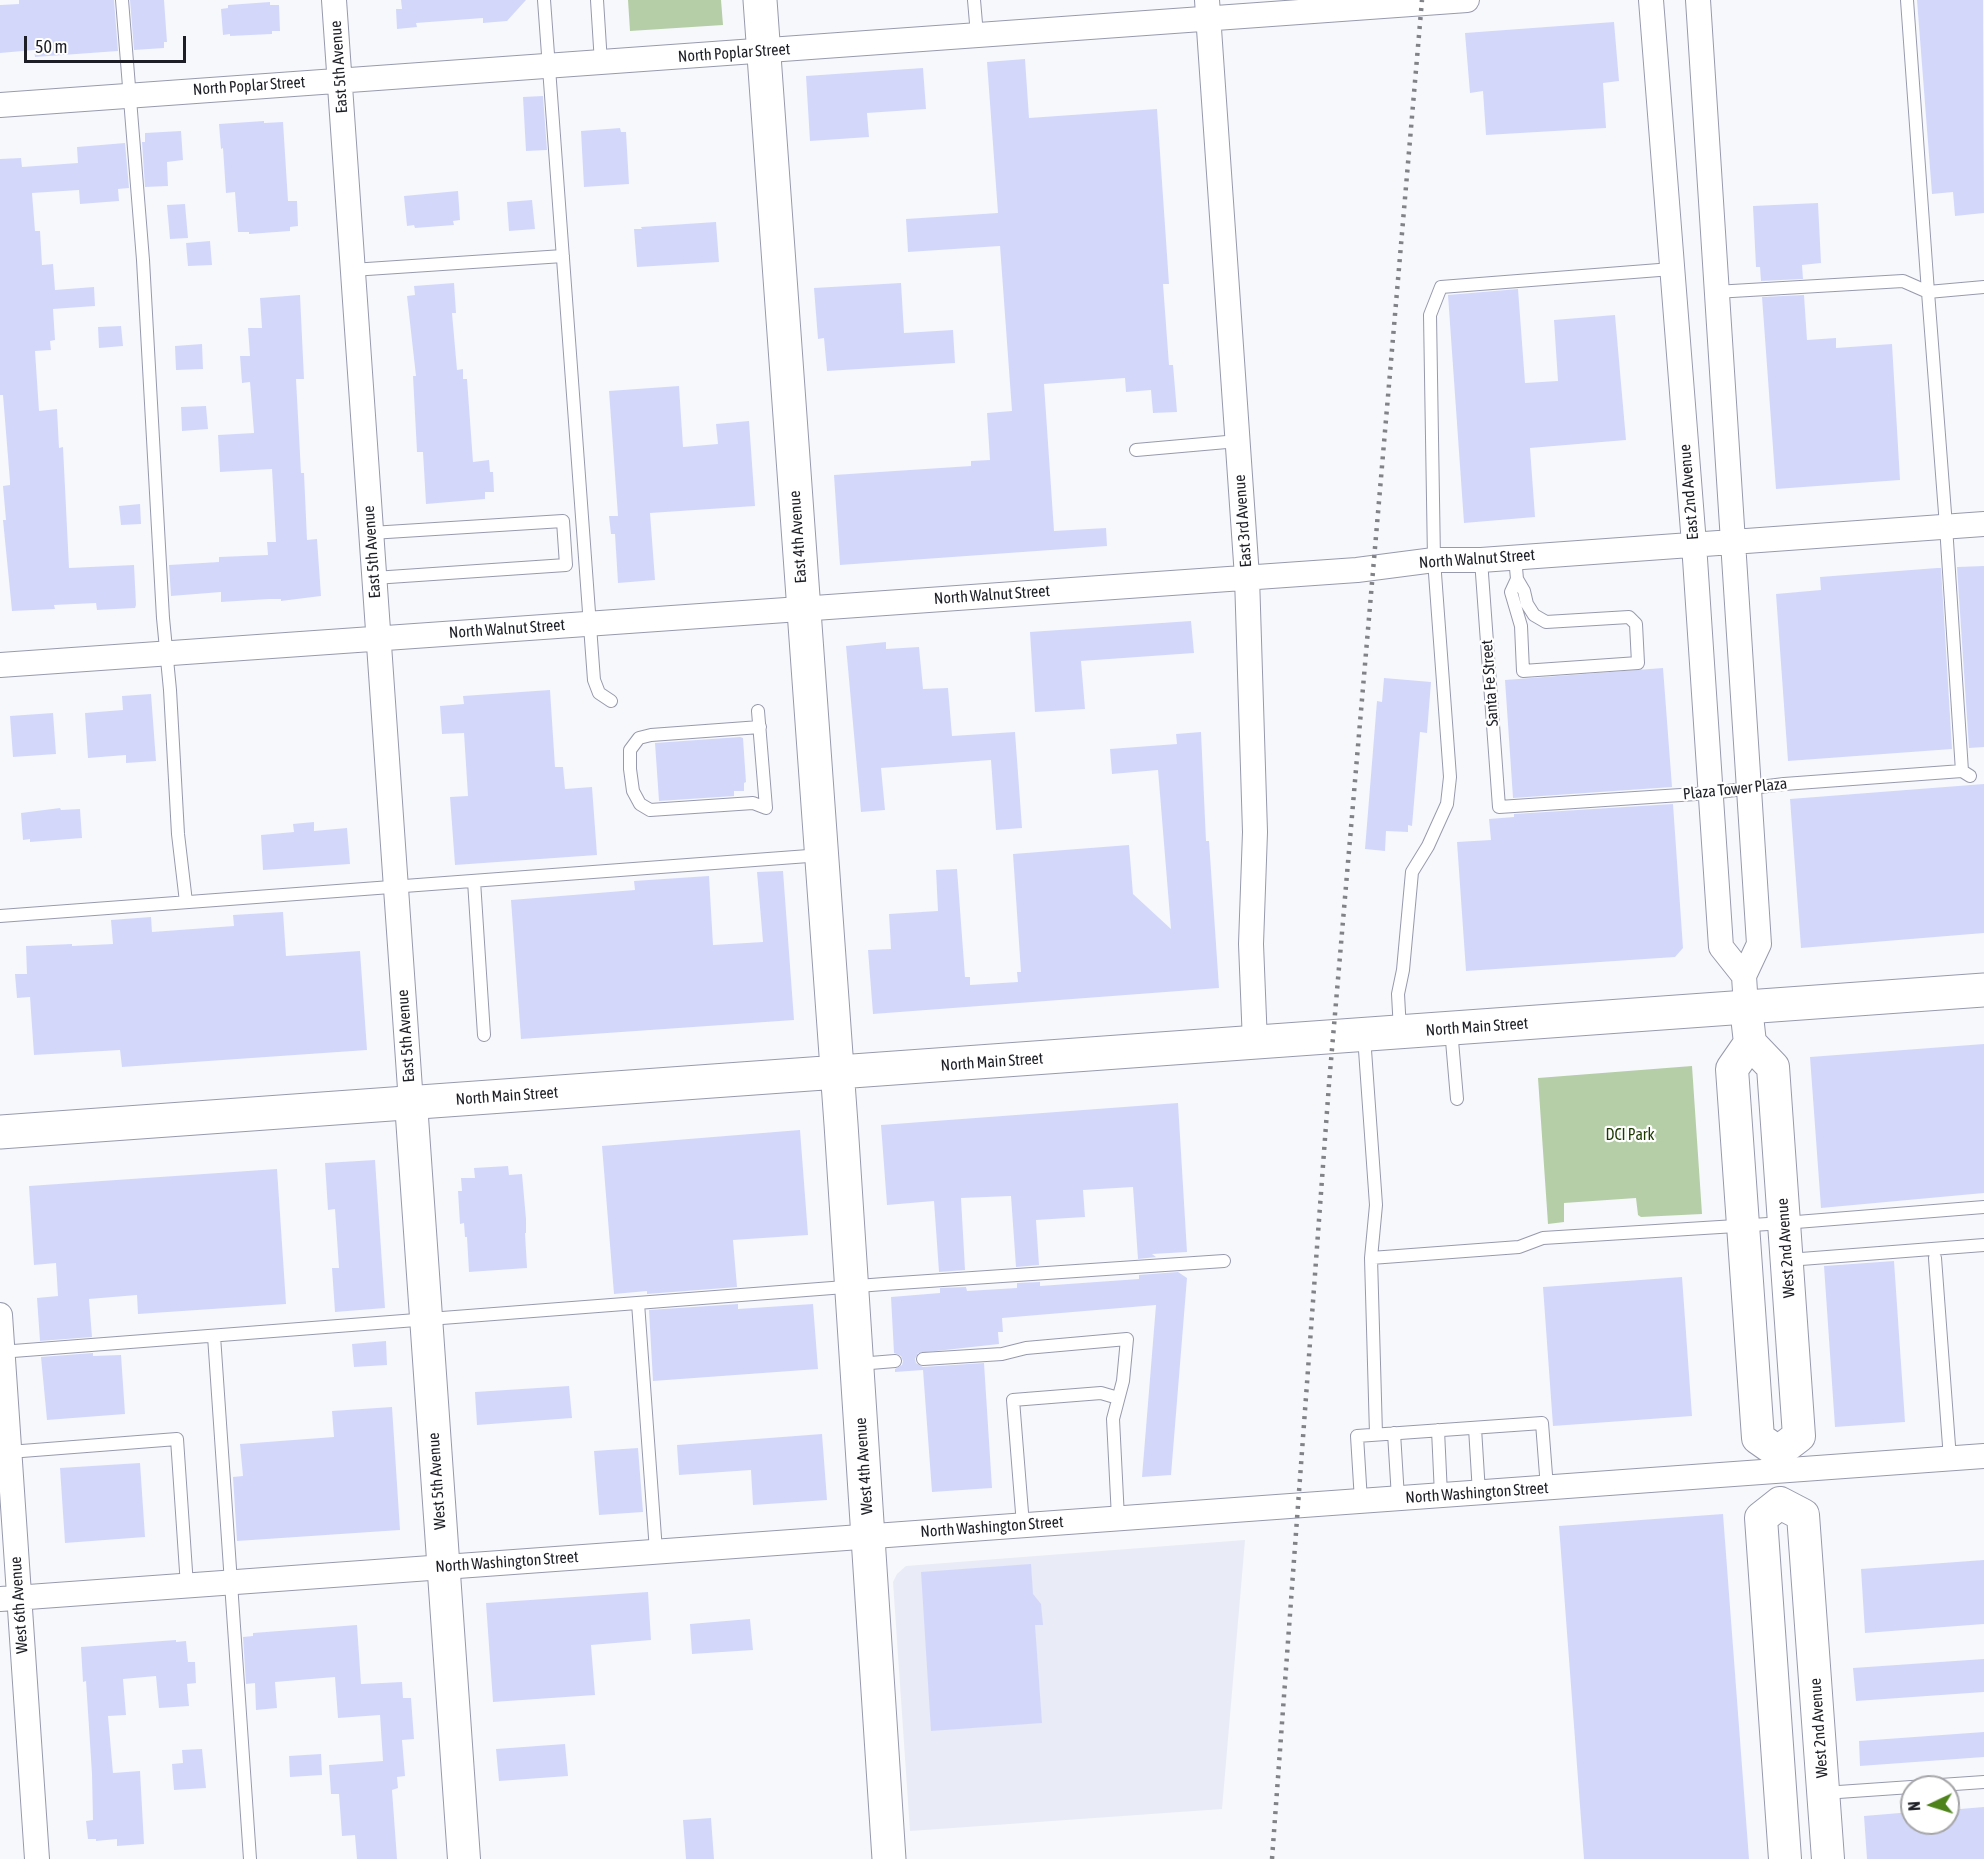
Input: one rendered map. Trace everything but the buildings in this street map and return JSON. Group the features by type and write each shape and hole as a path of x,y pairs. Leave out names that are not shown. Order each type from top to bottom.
{"main road":[{"name":"East 4th Avenue","path":"760,0 838,1073"},
{"name":"North Main Street","path":"0,1132 1451,1029 1745,992 1984,990"},
{"name":"West 4th Avenue","path":"838,1073 889,1859"}],"street":[{"name":"East 5th Avenue","path":"334,0 411,1103"},
{"name":"North Poplar Street","path":"0,105 764,51 977,34 1208,9 1467,0"},
{"name":"East 2nd Avenue","path":"1651,0 1694,544 1721,947 1745,992"},
{"path":"1698,0 1715,292 1759,944 1745,992 1750,1043 1732,1069 1758,1438 1778,1461 1780,1503 1761,1518 1785,1859"},
{"name":"East 3rd Avenue","path":"1208,9 1247,577 1255,832 1251,944 1254,1043"},
{"name":"North Walnut Street","path":"0,665 1357,570 1434,561 1481,560 1516,568 1694,544 1984,524"},
{"name":"West 2nd Avenue","path":"1750,1043 1773,1067 1799,1436 1778,1461"},
{"name":"West 5th Avenue","path":"411,1103 464,1859"},
{"name":"West 6th Avenue","path":"0,1315 9,1452 9,1599 37,1859"},
{"name":"North Washington Street","path":"9,1599 1547,1488 1778,1461 1984,1456"},
{"name":"West 2nd Avenue","path":"1780,1503 1803,1515 1828,1859"}],"lane":[{"path":"123,0 143,260 178,834 186,902"},
{"path":"544,0 594,680 599,693 611,701"},
{"path":"597,0 601,63"},
{"path":"974,0 977,34"},
{"path":"1907,0 1946,526"},
{"path":"352,270 563,256"},
{"path":"1401,1032 1398,994 1403,970 1412,872 1428,846 1447,804 1450,777 1434,561 1430,315 1441,287 1672,270"},
{"path":"1715,292 1903,281 1928,292 1984,287"},
{"path":"1136,450 1238,441"},
{"path":"371,533 563,520 566,566 374,578"},
{"name":"Plaza Tower Plaza","path":"1499,807 1966,774 1946,526"},
{"name":"Santa Fe Street","path":"1481,560 1499,807"},
{"path":"1516,568 1527,604 1534,615 1546,622 1629,618 1636,624 1638,663 1524,671 1521,626 1511,592 1516,568"},
{"path":"758,711 760,727 766,808 753,803 650,810 640,804 633,791 630,769 630,750 639,738 651,735 760,727"},
{"path":"0,915 822,855"},
{"path":"474,881 484,1035"},
{"path":"1451,1029 1456,1099"},
{"path":"1364,1035 1376,1205 1371,1258 1376,1434"},
{"path":"1371,1258 1519,1246 1543,1238 1784,1223 1984,1207"},
{"path":"1787,1260 1984,1245"},
{"path":"1935,1258 1950,1458"},
{"path":"1,1352 852,1286 1224,1261"},
{"path":"638,1303 656,1551"},
{"path":"214,1336 249,1859"},
{"path":"923,1359 1002,1354 1026,1348 1127,1339 1123,1382 1113,1419 1118,1518"},
{"path":"857,1364 895,1361"},
{"path":"1023,1525 1013,1400 1101,1393 1119,1398"},
{"path":"1361,1501 1357,1436 1376,1434 1542,1423 1547,1488"},
{"path":"1475,1428 1479,1493"},
{"path":"1438,1430 1441,1495"},
{"path":"1394,1433 1398,1498"},
{"path":"9,1452 177,1439 187,1586"},
{"path":"1824,1793 1984,1782"}],"shaded area":[{"path":"1245,1540 1222,1809 910,1831 893,1582 897,1574 906,1566"}],"green space":[{"path":"628,0 721,0 723,25 630,31"},
{"name":"DCI Park","path":"1692,1066 1702,1214 1641,1217 1638,1215 1636,1198 1564,1203 1564,1222 1548,1224 1538,1078"}],"railway":[{"path":"1272,1859 1329,1084 1422,0"}]}
